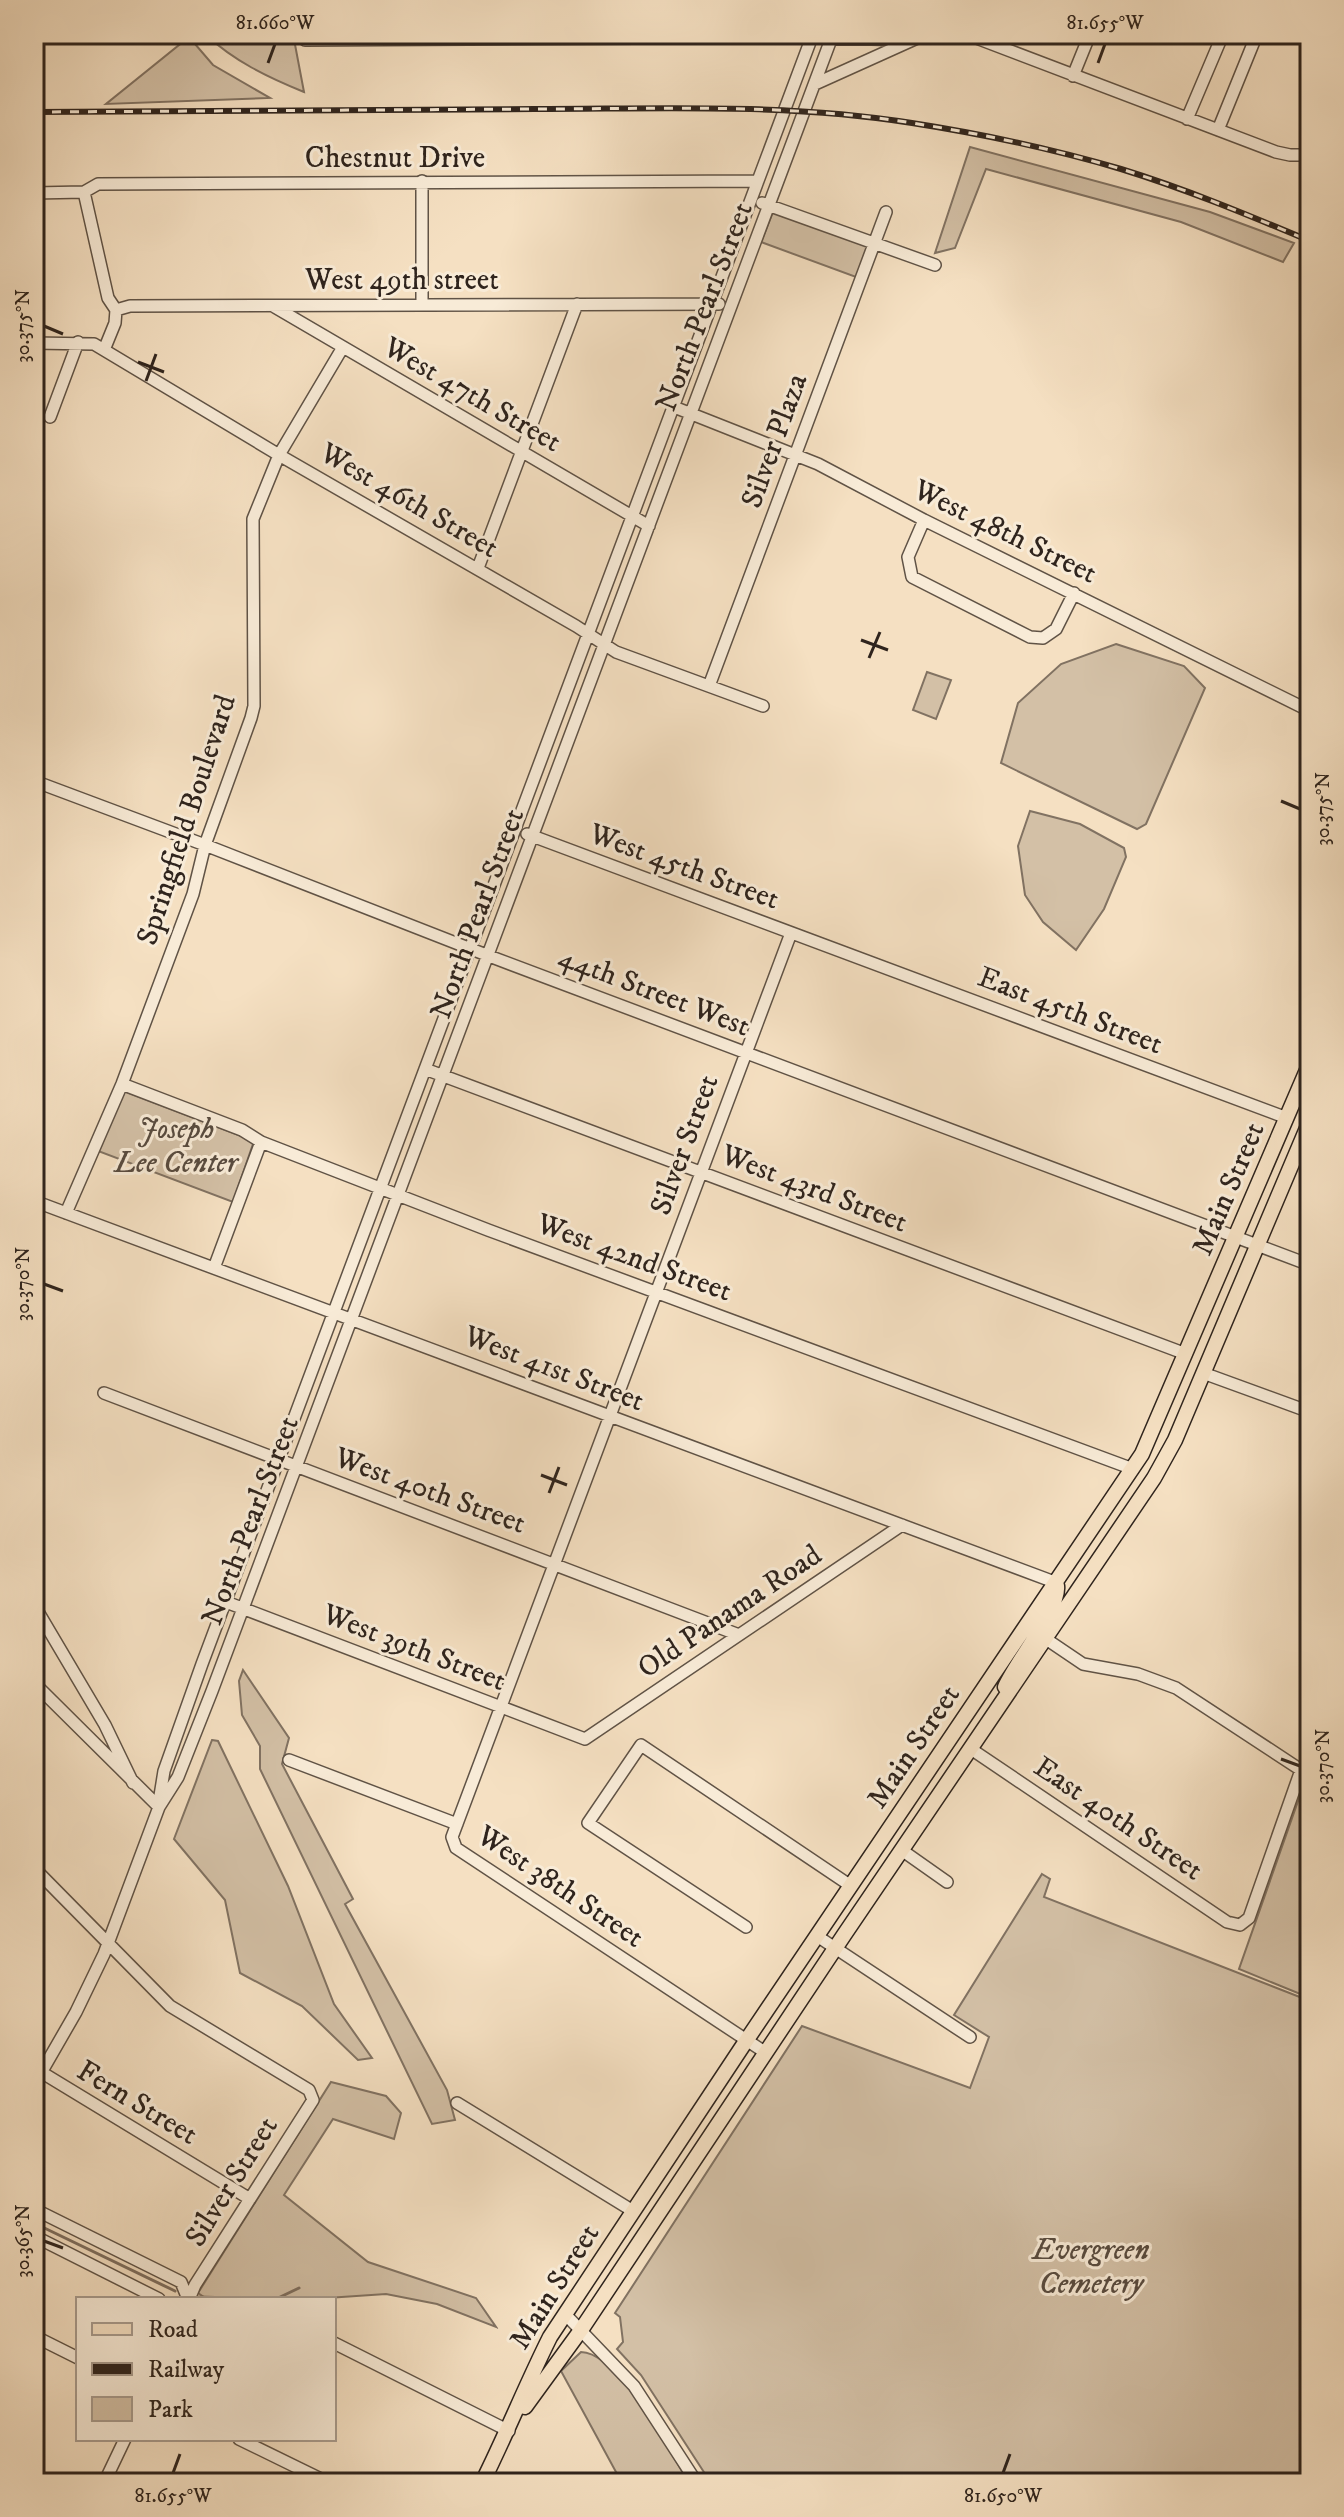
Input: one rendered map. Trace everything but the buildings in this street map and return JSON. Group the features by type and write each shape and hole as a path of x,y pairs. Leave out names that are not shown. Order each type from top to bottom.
{"main road":[{"name":"Main Street","path":"482,2483 509,2431 531,2374 550,2337 1133,1469 1154,1430 1310,1063"},
{"name":"Main Street","path":"509,2431 581,2330 1154,1478 1175,1440 1309,1125"},
{"path":"988,1724 1014,1668 1056,1601 1057,1583"}],"street":[{"path":"815,84 926,34"},
{"path":"966,34 1276,152 1310,155"},
{"path":"1073,76 1090,34"},
{"path":"1187,119 1223,34"},
{"path":"1218,130 1257,34"},
{"path":"305,40 418,36 812,36 909,40"},
{"name":"North Pearl Street","path":"159,1807 164,1771 226,1602 812,36"},
{"name":"North Pearl Street","path":"34,2085 76,2012 108,1943 159,1807 178,1777 832,37"},
{"path":"422,181 422,304"},
{"name":"Chestnut Drive","path":"34,193 84,192 98,184 758,181"},
{"path":"84,192 108,298 116,310 115,323 104,350"},
{"path":"752,199 935,265"},
{"name":"Silver Plaza","path":"709,686 886,212"},
{"path":"478,568 577,304"},
{"name":"West 47th Street","path":"272,305 649,526"},
{"name":"West 49th street","path":"116,310 130,306 731,305"},
{"path":"50,417 78,342"},
{"name":"West 46th Street","path":"34,343 94,344 616,652 763,706"},
{"name":"Springfield Boulevard","path":"66,1213 122,1084 193,894 205,845 254,706 253,519 279,455 343,347"},
{"name":"West 48th Street","path":"674,407 795,454 1310,711"},
{"path":"924,520 908,557 912,577 1030,637 1043,638 1056,629 1074,593"},
{"name":"44th Street West","path":"34,781 470,949 1310,1265"},
{"name":"West 45th Street","path":"515,829 837,950"},
{"name":"Silver Street","path":"457,1824 791,933"},
{"name":"East 45th Street","path":"837,950 1287,1118"},
{"name":"West 43rd Street","path":"425,1069 1186,1354"},
{"name":"West 42nd Street","path":"122,1084 399,1195 1133,1469"},
{"path":"214,1268 261,1142"},
{"name":"West 41st Street","path":"34,1201 1057,1583"},
{"path":"1203,1373 1310,1412"},
{"name":"West 40th Street","path":"104,1393 739,1635"},
{"name":"Old Panama Road","path":"585,1739 902,1525"},
{"name":"West 39th Street","path":"226,1602 585,1739"},
{"path":"34,1605 105,1725 133,1783"},
{"name":"East 40th Street","path":"971,1749 1227,1922 1240,1925 1249,1918 1301,1770 1176,1688 1138,1674 1083,1664 1046,1639"},
{"path":"34,1683 159,1807"},
{"path":"746,1927 588,1823 641,1745 851,1886"},
{"name":"West 38th Street","path":"289,1760 457,1824 452,1837 456,1848 766,2053"},
{"path":"903,1851 947,1882"},
{"path":"34,1868 108,1943"},
{"path":"817,1936 970,2037"},
{"name":"Silver Street","path":"108,1943 179,2013 313,2094 313,2100 189,2297"},
{"name":"Fern Street","path":"41,2072 250,2199"},
{"path":"457,2103 633,2211"},
{"path":"34,2209 181,2282 187,2297"},
{"path":"34,2236 155,2297"},
{"path":"565,2314 634,2386 697,2483"},
{"path":"34,2336 76,2357"},
{"path":"336,2344 509,2431"},
{"path":"104,2483 124,2441"},
{"path":"243,2441 329,2483"}],"green space":[{"path":"205,34 293,34 304,92 252,68"},
{"path":"189,37 213,65 270,98 106,104"},
{"path":"970,147 1210,212 1294,243 1283,262 1181,222 986,169 955,248 935,253"},
{"path":"773,212 868,245 856,277 761,242"},
{"path":"1116,644 1184,666 1205,688 1146,824 1137,829 1001,763 1018,703 1061,664"},
{"path":"927,672 951,680 936,719 913,710"},
{"path":"1030,811 1080,824 1124,848 1126,857 1104,909 1076,950 1043,922 1025,895 1018,846"},
{"name":"Joseph Lee Center","path":"123,1091 254,1141 233,1202 98,1151"},
{"path":"243,1670 289,1738 282,1764 353,1899 345,1904 447,2090 455,2120 432,2124 260,1769 260,1746 242,1715 239,1681"},
{"path":"212,1740 218,1741 288,1886 334,2004 372,2058 358,2060 302,2006 240,1973 225,1900 174,1839"},
{"path":"1310,1767 1310,1998 1239,1969"},
{"name":"Evergreen Cemetery","path":"1042,1874 1050,1879 1044,1897 1310,2001 1310,2483 711,2483 641,2375 617,2349 623,2342 620,2317 615,2313 802,2026 970,2088 989,2037 954,2015"},
{"path":"331,2082 386,2096 401,2113 394,2139 333,2119 284,2195 368,2262 476,2298 496,2327 437,2304 386,2294 336,2297 204,2297 198,2293"},
{"path":"581,2352 595,2356 626,2385 689,2483 622,2483 561,2371"}],"waterway":[{"path":"34,2223 175,2291"},
{"path":"280,2297 299,2288"}],"railway":[{"path":"34,112 677,108 818,112 912,123 991,137 1095,162 1193,194 1310,241"}]}
